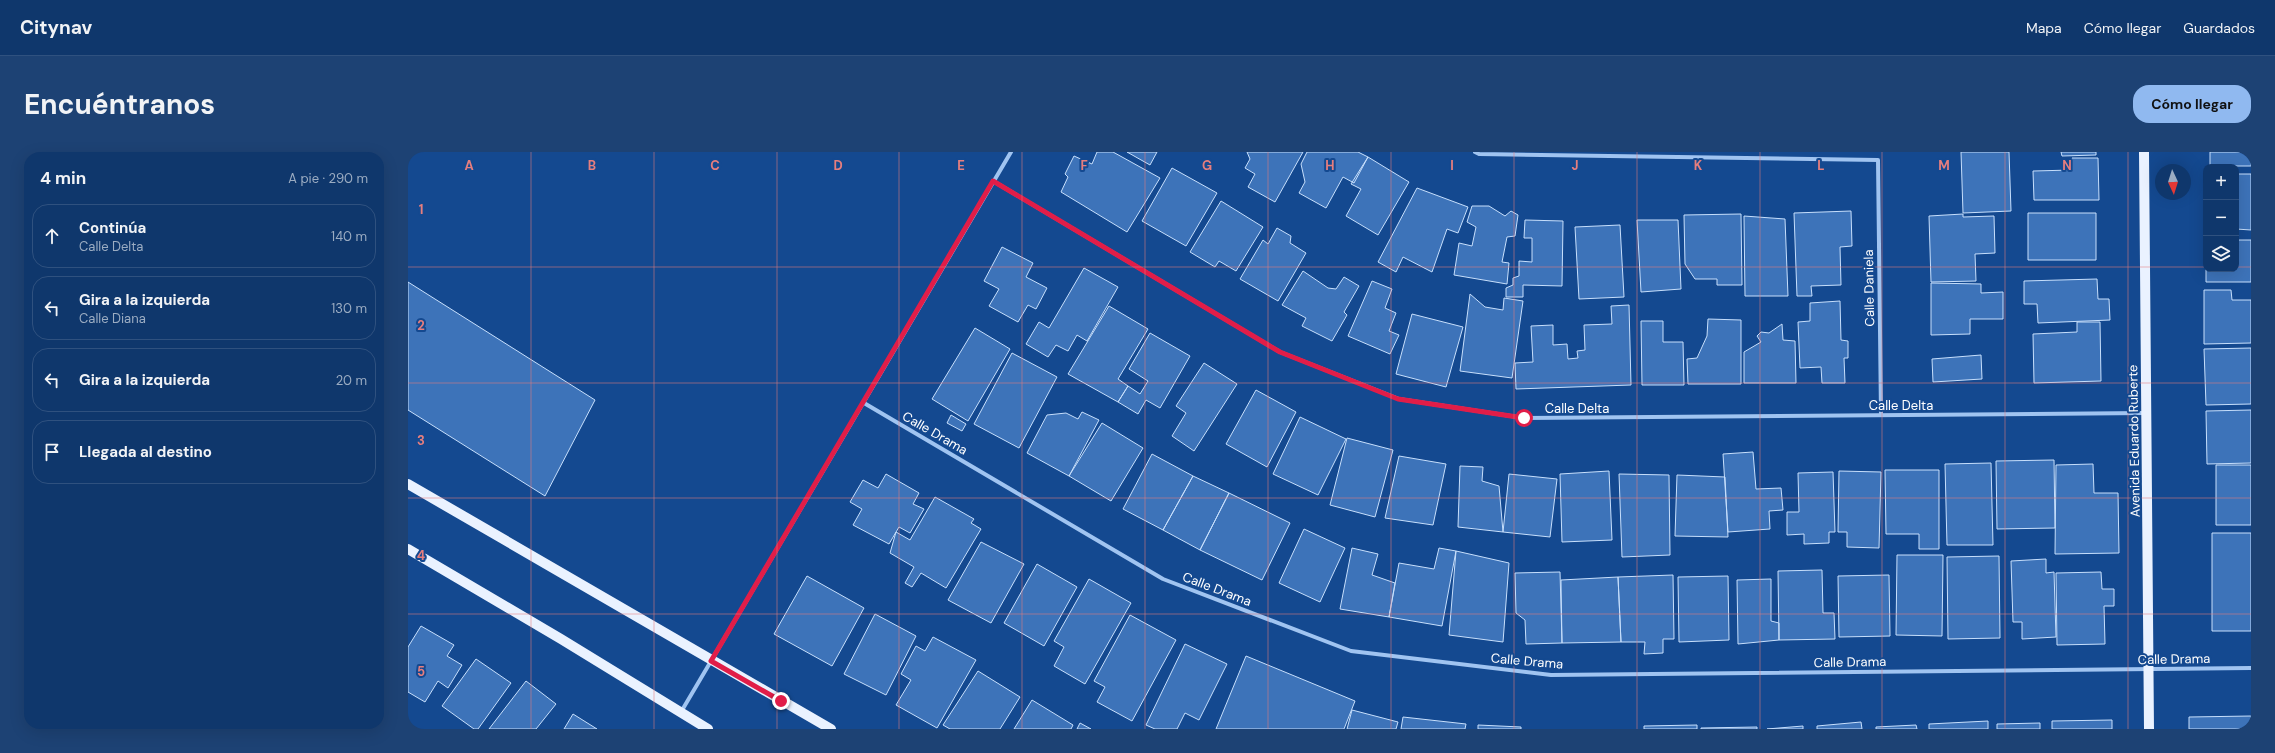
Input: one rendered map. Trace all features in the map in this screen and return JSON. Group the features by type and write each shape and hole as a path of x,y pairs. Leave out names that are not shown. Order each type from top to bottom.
{"main road":[{"name":"Avenida Eduardo Ruberte","path":"2144,152 2149,729"},
{"path":"408,484 711,661 831,729"},
{"path":"408,549 561,639 708,729"}],"street":[{"path":"681,712 1011,152"},
{"name":"Calle Daniela","path":"1474,152 1479,154 1878,160 1881,416"},
{"name":"Calle Delta","path":"993,181 1280,352 1398,399 1524,418 2146,413"},
{"name":"Calle Drama","path":"864,403 1163,579 1351,651 1551,675 2251,668"}],"building":[{"path":"1097,152 1113,152 1160,178 1127,232 1061,192 1068,177 1065,174 1074,156 1092,164"},
{"path":"1127,152 1157,152 1150,165"},
{"path":"1247,152 1303,152 1275,202 1248,187 1255,174 1245,168 1250,159"},
{"path":"1307,152 1358,152 1368,157 1354,183 1343,177 1326,208 1299,193 1305,182 1301,164"},
{"path":"1961,152 2009,152 2011,211 1963,213"},
{"path":"2061,152 2096,152 2096,155 2062,156"},
{"path":"2210,152 2251,152 2251,166 2239,166 2239,164 2210,164"},
{"path":"1368,157 1409,182 1378,235 1346,216 1361,189 1351,184"},
{"path":"2072,158 2098,158 2099,200 2034,200 2033,171 2072,170"},
{"path":"1172,168 1217,193 1186,246 1142,221"},
{"path":"2239,174 2251,174 2251,230 2239,229"},
{"path":"1417,188 1468,207 1458,233 1447,229 1432,272 1403,257 1396,272 1378,262"},
{"path":"1221,201 1263,227 1236,271 1219,261 1215,267 1190,252"},
{"path":"1472,206 1489,206 1505,216 1511,211 1518,215 1515,236 1507,237 1502,262 1509,263 1507,284 1454,275 1459,243 1472,246 1476,227 1467,222"},
{"path":"1851,211 1852,246 1840,247 1841,285 1811,286 1812,296 1797,296 1794,213"},
{"path":"2028,213 2096,213 2096,260 2028,260"},
{"path":"1741,214 1742,285 1717,285 1717,279 1695,279 1685,264 1684,215"},
{"path":"1963,214 1963,217 1994,216 1995,253 1975,254 1976,281 1931,282 1929,216"},
{"path":"1744,216 1785,219 1788,296 1745,296"},
{"path":"1525,220 1563,221 1562,286 1523,285 1523,297 1506,297 1506,288 1513,285 1513,278 1519,276 1519,261 1532,262 1532,238 1524,238"},
{"path":"1637,220 1678,220 1681,289 1641,292"},
{"path":"1620,225 1624,297 1579,299 1575,227"},
{"path":"1277,228 1291,236 1290,243 1306,253 1278,301 1240,279 1263,240 1268,244"},
{"path":"2239,240 2251,240 2251,282 2206,282 2206,272 2239,272"},
{"path":"1002,247 1033,263 1026,277 1047,288 1036,309 1028,305 1018,322 989,306 999,289 984,281"},
{"path":"1084,268 1118,287 1087,341 1077,335 1068,351 1056,345 1048,357 1026,344 1039,322 1049,328"},
{"path":"1303,271 1328,288 1336,289 1344,277 1359,286 1344,312 1347,315 1332,341 1302,326 1306,318 1282,305"},
{"path":"2097,279 2098,299 2109,299 2110,320 2038,323 2037,304 2024,304 2024,281"},
{"path":"1372,281 1392,289 1385,308 1396,313 1389,331 1399,335 1390,354 1348,336"},
{"path":"408,282 595,400 545,496 408,410"},
{"path":"1931,283 1981,284 1981,293 2003,292 2003,319 1970,319 1970,334 1931,335"},
{"path":"2204,290 2231,290 2232,300 2251,300 2251,343 2204,344"},
{"path":"1470,294 1485,307 1503,310 1504,298 1523,301 1512,378 1460,371"},
{"path":"1840,301 1841,340 1848,341 1848,358 1844,358 1845,383 1822,383 1821,367 1800,368 1798,322 1810,321 1810,303"},
{"path":"1629,305 1631,385 1516,389 1515,363 1533,362 1531,326 1553,325 1553,345 1567,344 1568,359 1578,358 1577,351 1585,350 1584,325 1612,324 1611,306"},
{"path":"1109,306 1148,329 1118,379 1128,386 1118,402 1068,374"},
{"path":"1412,314 1463,327 1446,387 1396,374"},
{"path":"1708,319 1741,320 1741,384 1688,384 1687,359 1697,358 1707,336"},
{"path":"1641,321 1663,321 1663,342 1683,342 1684,385 1642,385"},
{"path":"2077,322 2100,322 2101,381 2034,383 2033,334 2077,332"},
{"path":"1782,324 1783,340 1795,341 1796,383 1744,383 1744,352 1761,342 1757,336 1761,332 1769,333"},
{"path":"975,328 1010,349 968,421 932,399"},
{"path":"1150,333 1190,356 1160,408 1146,400 1138,414 1118,402 1128,386 1140,394 1148,381 1129,369"},
{"path":"2251,348 2251,404 2206,405 2204,349"},
{"path":"1012,353 1057,377 1019,448 974,424"},
{"path":"1981,355 1982,379 1933,382 1932,359"},
{"path":"1204,363 1237,384 1194,451 1172,436 1186,413 1176,406"},
{"path":"1256,390 1296,412 1267,467 1226,444"},
{"path":"2251,410 2251,463 2207,464 2206,411"},
{"path":"1082,412 1099,420 1069,476 1027,453 1047,415 1066,413 1078,419"},
{"path":"951,415 966,424 962,431 947,423"},
{"path":"1300,417 1346,439 1318,495 1273,474"},
{"path":"1102,423 1143,448 1111,501 1069,476"},
{"path":"1347,438 1393,450 1375,517 1330,505"},
{"path":"1753,452 1756,489 1781,488 1783,510 1769,511 1770,529 1728,532 1723,454"},
{"path":"1152,454 1193,476 1163,530 1123,509"},
{"path":"1399,456 1446,464 1433,525 1385,518"},
{"path":"2054,460 2055,528 1997,529 1996,461"},
{"path":"1991,463 1993,545 1947,545 1945,464"},
{"path":"2093,464 2094,493 2118,493 2119,553 2055,554 2056,465"},
{"path":"2216,465 2251,465 2251,525 2216,525"},
{"path":"1460,466 1483,467 1482,481 1499,486 1503,532 1458,527"},
{"path":"1885,470 1939,470 1939,549 1919,549 1919,534 1886,534"},
{"path":"1609,471 1612,540 1562,542 1560,474"},
{"path":"1839,471 1881,472 1879,548 1847,547 1847,532 1838,532"},
{"path":"1833,472 1835,532 1829,532 1829,543 1804,544 1804,534 1787,535 1787,512 1799,512 1798,473"},
{"path":"886,474 919,493 913,504 924,509 910,533 899,527 889,544 853,525 862,509 850,502 863,480 878,488"},
{"path":"1509,474 1557,479 1550,537 1503,532"},
{"path":"1619,474 1669,475 1670,555 1622,557"},
{"path":"1677,475 1725,477 1728,537 1675,536"},
{"path":"1193,476 1229,493 1200,550 1163,530"},
{"path":"1229,493 1290,523 1262,580 1200,550"},
{"path":"935,497 974,519 971,523 981,529 946,588 921,573 912,587 905,583 914,567 890,553 896,532 910,540"},
{"path":"1304,529 1345,548 1320,602 1279,583"},
{"path":"2212,533 2251,533 2251,631 2212,631"},
{"path":"981,542 1024,564 991,623 948,600"},
{"path":"1352,548 1378,554 1372,575 1395,583 1389,617 1340,609"},
{"path":"1439,548 1456,551 1442,626 1389,617 1399,563 1434,569"},
{"path":"1456,551 1509,563 1503,642 1449,635"},
{"path":"1897,555 1943,555 1942,636 1896,635"},
{"path":"1999,556 2000,638 1948,639 1947,557"},
{"path":"2046,559 2046,573 2054,572 2056,637 2022,639 2022,622 2013,622 2011,561"},
{"path":"1037,564 1077,587 1044,646 1004,623"},
{"path":"1822,570 1823,613 1834,613 1835,639 1779,640 1778,571"},
{"path":"1560,572 1562,643 1526,644 1525,620 1516,613 1515,573"},
{"path":"2101,572 2102,589 2114,589 2114,606 2104,606 2105,644 2057,645 2056,573"},
{"path":"1673,575 1674,639 1663,639 1663,653 1644,654 1645,642 1621,642 1618,577"},
{"path":"1889,575 1890,636 1839,637 1838,576"},
{"path":"807,576 864,608 832,666 774,634"},
{"path":"1728,576 1729,640 1679,642 1678,577"},
{"path":"1618,577 1621,642 1562,643 1561,580"},
{"path":"1089,579 1131,603 1085,684 1054,666 1064,647 1054,641"},
{"path":"1771,579 1771,621 1779,623 1779,640 1738,644 1737,580"},
{"path":"875,614 916,636 886,695 844,674"},
{"path":"1130,615 1176,640 1132,721 1097,702 1105,687 1094,681"},
{"path":"421,626 454,645 447,656 462,665 448,688 438,681 425,702 408,692 408,647"},
{"path":"933,637 976,660 937,728 896,705 911,680 901,674 916,646 925,651"},
{"path":"1185,644 1227,664 1199,720 1185,713 1177,729 1155,729 1146,725"},
{"path":"1246,656 1355,701 1344,729 1216,729"},
{"path":"476,659 511,683 478,729 474,729 442,706"},
{"path":"978,671 1020,697 1000,729 950,729 943,725"},
{"path":"526,681 556,704 536,729 489,729"},
{"path":"1032,700 1073,725 1071,729 1014,729"},
{"path":"1352,710 1398,722 1396,729 1347,729"},
{"path":"573,714 597,729 564,729"},
{"path":"2251,716 2251,729 2189,729 2189,717"},
{"path":"1403,717 1466,724 1465,729 1401,729"},
{"path":"2112,720 2112,729 2052,729 2052,721"},
{"path":"1988,721 1988,729 1929,729 1929,724"},
{"path":"1861,722 1862,729 1817,729 1817,726"},
{"path":"1080,723 1091,729 1077,729"},
{"path":"2040,723 2040,729 1997,729 1997,724"},
{"path":"1478,725 1521,727 1521,729 1478,729"},
{"path":"1697,725 1697,729 1644,729 1644,726"},
{"path":"1916,725 1917,729 1876,729 1876,727"},
{"path":"1803,726 1803,729 1767,729"},
{"path":"1757,727 1757,729 1701,729 1701,728"}],"route":[{"path":"781,701 711,661 864,403 993,181 1280,352 1398,399 1524,418"}]}
